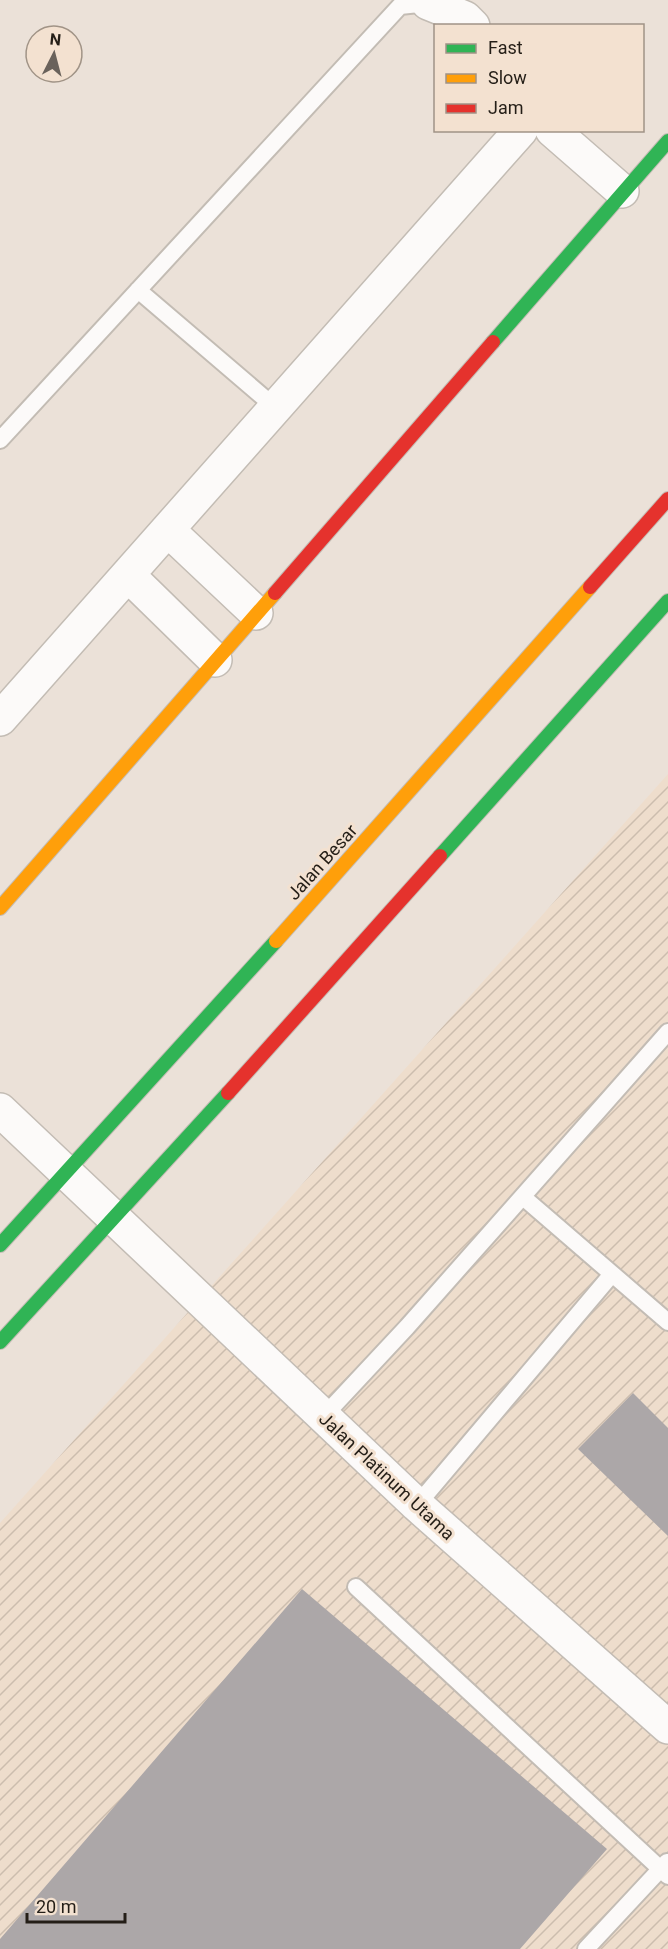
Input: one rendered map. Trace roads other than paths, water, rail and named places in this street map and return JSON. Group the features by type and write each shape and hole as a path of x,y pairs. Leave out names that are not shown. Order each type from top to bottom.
{"main road":[{"path":"0,908 622,191 668,141"},
{"name":"Jalan Besar","path":"0,1245 233,990 668,499"},
{"path":"0,1342 668,600"}],"street":[{"path":"428,3 465,18 470,24"},
{"path":"0,718 519,132"},
{"path":"554,132 622,191"},
{"path":"168,530 256,613"},
{"path":"128,575 215,660"},
{"name":"Jalan Platinum Utama","path":"0,1110 417,1505 668,1727"}],"lane":[{"path":"0,440 400,6 428,3"},
{"path":"138,290 276,408"},
{"path":"323,1417 523,1197 668,1032"},
{"path":"523,1197 668,1322"},
{"path":"417,1505 612,1274"},
{"path":"356,1587 666,1869 586,1949"}]}
